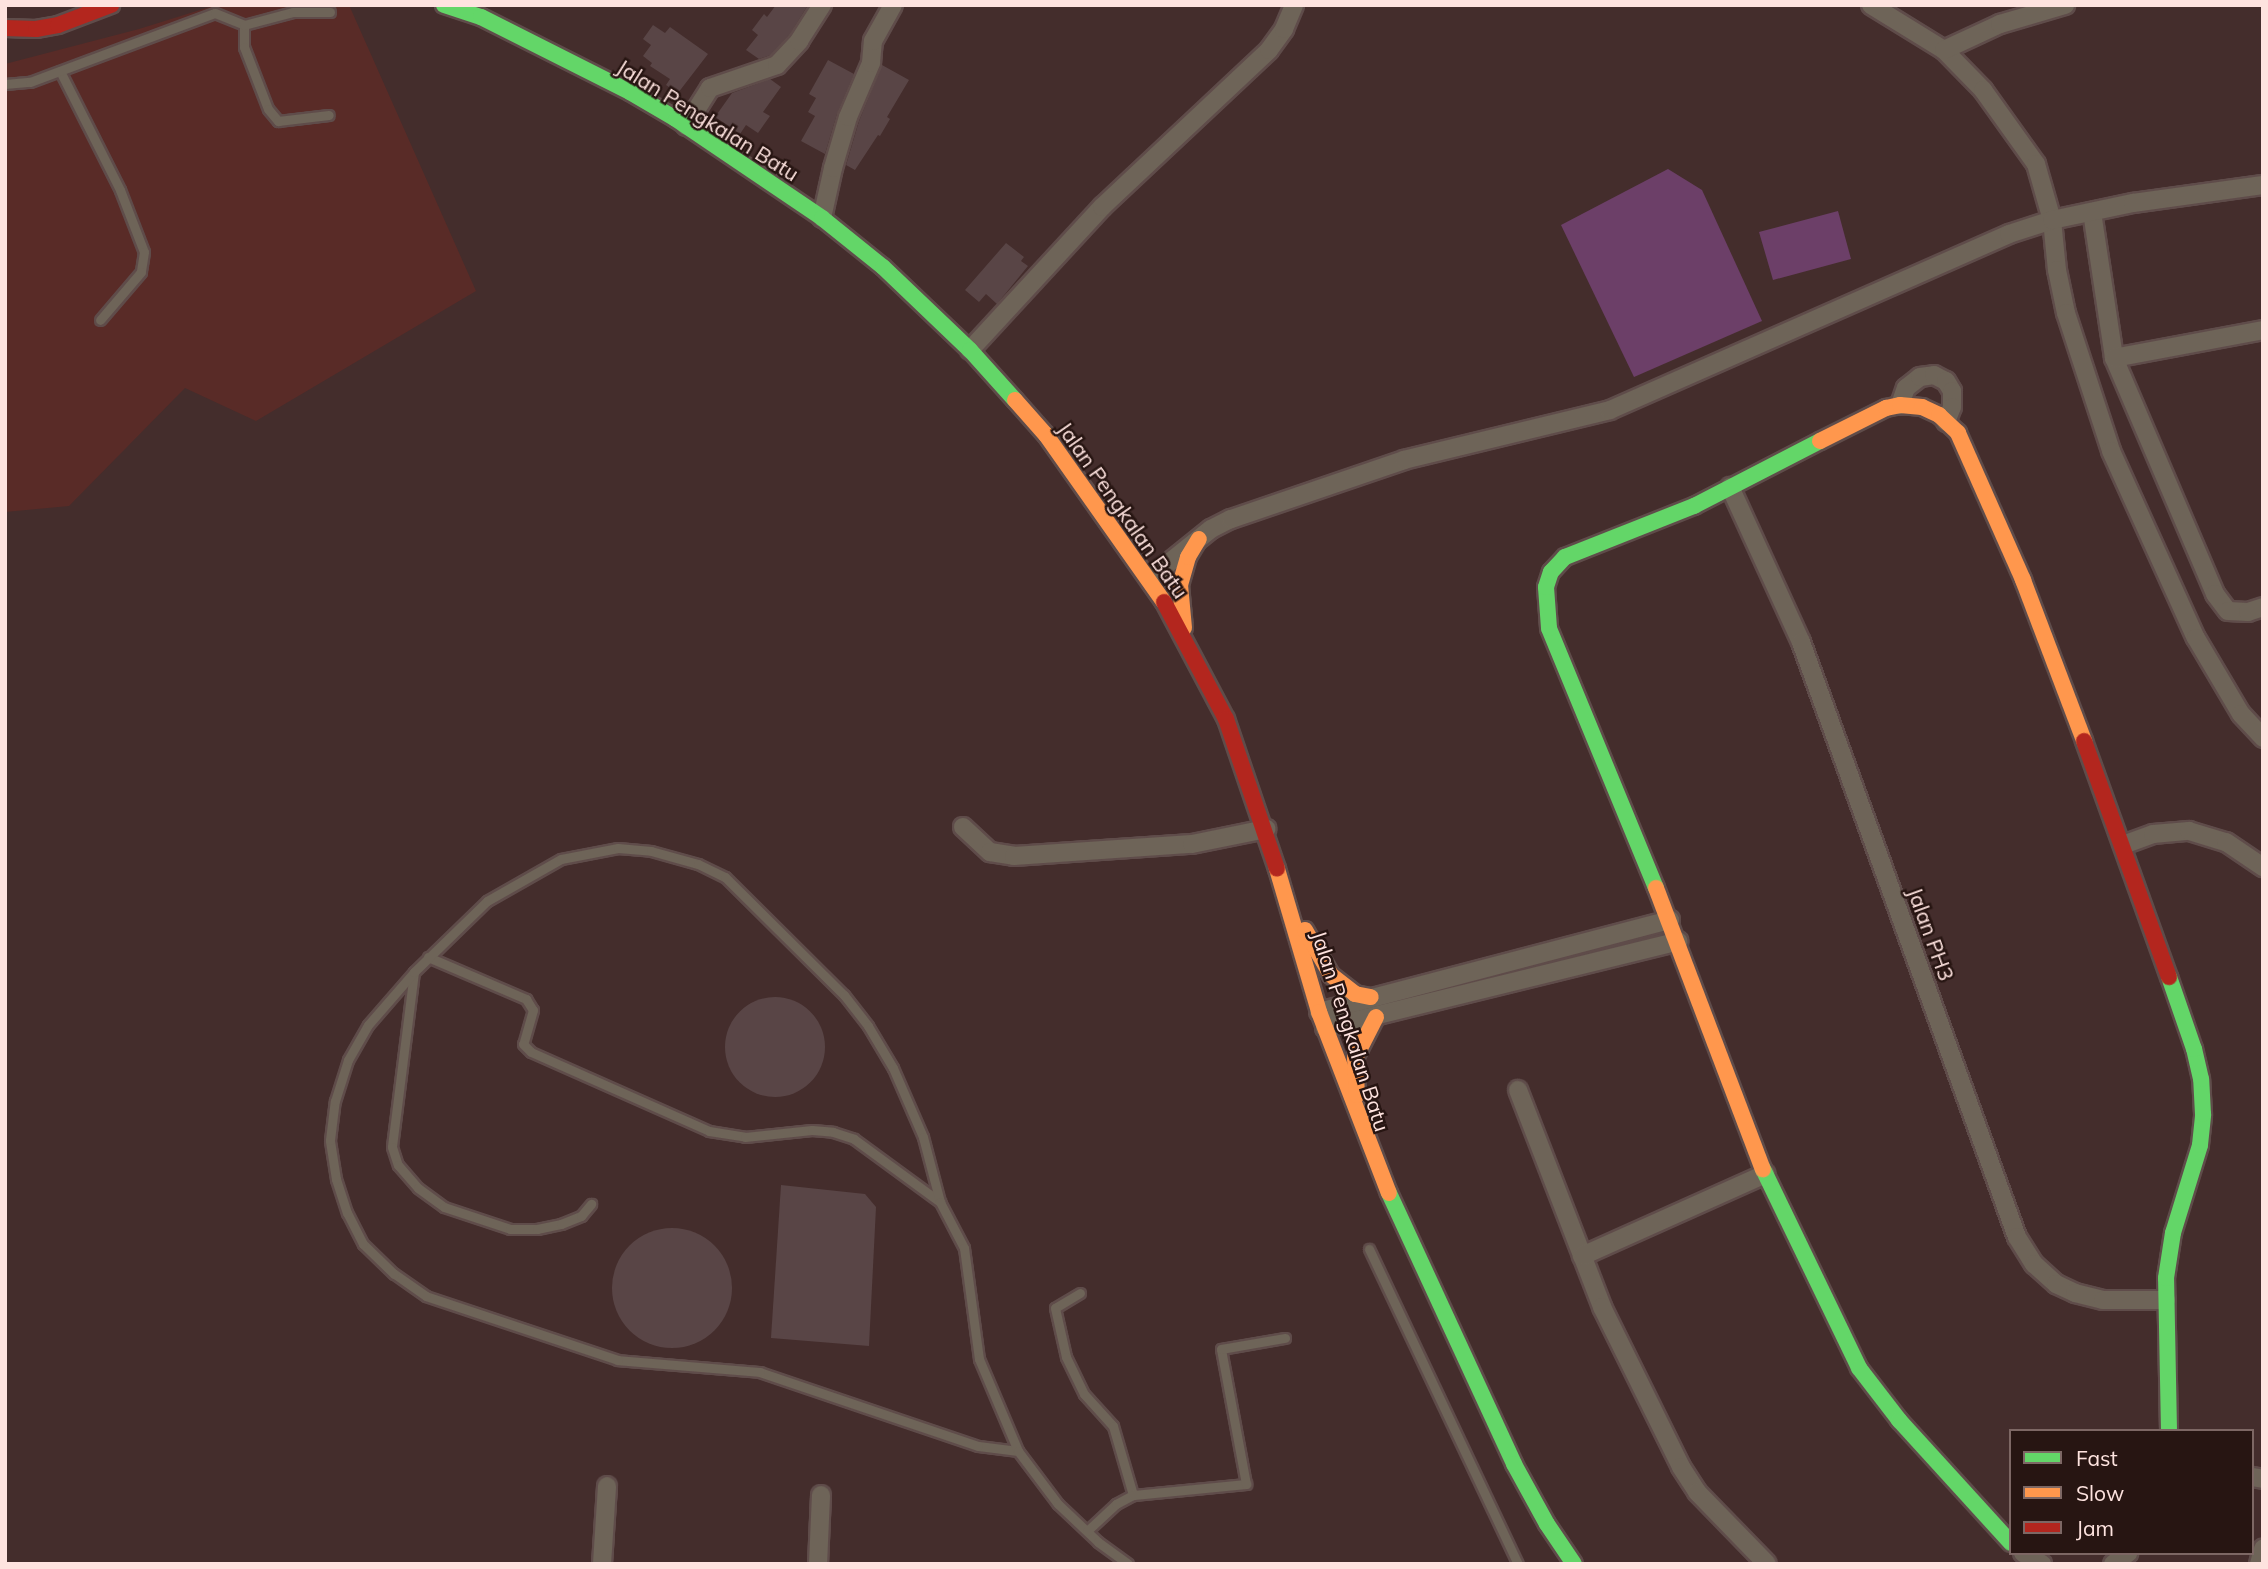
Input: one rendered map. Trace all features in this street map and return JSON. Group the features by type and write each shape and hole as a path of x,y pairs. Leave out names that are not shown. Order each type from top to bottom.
{"street":[{"path":"5,28 36,29 58,25 111,5"},
{"name":"Jalan Pengkalan Batu","path":"444,5 489,15 630,92 686,126 822,218 883,267 970,350 1046,435 1150,578 1226,719 1266,829 1322,1020 1375,1164 1514,1464 1569,1562"},
{"path":"686,126 709,89 777,65 799,41 822,5"},
{"path":"822,218 832,167 848,117 871,63 873,41 893,5"},
{"path":"970,350 1092,217 1269,50 1284,29 1294,5"},
{"path":"1871,5 1944,50 1983,90 2036,164 2052,220 2057,270 2066,313 2111,451 2196,638 2241,714 2263,738"},
{"path":"1944,50 2000,24 2065,5"},
{"path":"1150,578 1199,539 1231,519 1404,460 1610,410 2009,234 2052,220 2092,212 2263,185"},
{"path":"2092,212 2114,358 2215,594 2228,611 2238,613 2263,607"},
{"path":"2114,358 2263,330"},
{"path":"1900,405 1906,388 1920,377 1934,375 1946,381 1952,391 1952,407 1946,422"},
{"path":"2009,1541 1871,1387 1859,1368 1765,1174 1670,920 1549,628 1546,587 1551,572 1565,557 1694,506 1886,408 1900,405 1922,407 1958,433 1997,518 2123,845 2194,1049 2201,1079 2203,1114 2200,1145 2170,1244 2166,1300 2169,1429"},
{"name":"Jalan PH3","path":"1730,487 1801,642 2017,1237 2034,1264 2056,1284 2075,1293 2103,1300 2166,1300"},
{"path":"1191,650 1181,611 1180,585 1188,557 1199,539"},
{"path":"963,827 990,852 1014,856 1192,844 1266,829"},
{"path":"2123,845 2152,834 2189,831 2225,842 2263,866"},
{"path":"1284,892 1331,975 1355,994 1371,998"},
{"path":"1322,1020 1371,998 1670,920"},
{"path":"1322,1020 1376,1017 1678,941"},
{"path":"1465,973 1471,993"},
{"path":"1413,986 1419,1006"},
{"path":"1358,1122 1355,1058 1376,1017"},
{"path":"1518,1090 1582,1256 1634,1376 1681,1467 1698,1492 1767,1564"},
{"path":"1582,1256 1765,1174"},
{"path":"602,1564 607,1486"},
{"path":"818,1564 821,1495"},
{"path":"2259,1564 2263,1549"},
{"path":"2026,1555 2042,1564"}],"lane":[{"path":"5,84 30,82 215,13 244,25 293,12 330,12"},
{"path":"244,25 244,47 268,109 278,121 329,115"},
{"path":"60,71 120,190 144,253 141,272 100,320"},
{"path":"1018,1451 978,1446 760,1372 618,1360 426,1296 394,1274 363,1244 347,1213 336,1179 330,1140 335,1101 348,1060 368,1025 428,957 487,901 561,859 618,848 651,851 698,864 725,877 844,995 868,1026 912,1106 940,1202 964,1248 979,1359 1018,1451 1058,1504 1128,1564"},
{"path":"428,957 526,999 533,1010 523,1044 531,1052 709,1131 745,1137 811,1130 855,1139 940,1202"},
{"path":"414,972 392,1147 398,1165 418,1188 444,1207 510,1229 537,1229 561,1224 582,1216 591,1204"},
{"path":"1369,1249 1518,1564"},
{"path":"1080,1293 1055,1308 1066,1357 1084,1394 1113,1426 1133,1495"},
{"path":"1087,1531 1115,1504 1133,1495 1246,1484 1221,1349 1285,1338"}],"shaded area":[{"path":"216,5 349,5 476,291 256,421 185,388 69,506 5,512 5,64 139,29"},
{"path":"1668,169 1702,190 1762,321 1634,377 1561,225"},
{"path":"1838,211 1851,259 1773,280 1759,232"}],"building":[{"path":"776,5 808,5 790,34 771,55 759,59 746,50 758,35 752,30 764,14 767,17"},
{"path":"653,25 665,33 670,27 708,54 678,93 666,85 670,79 650,66 652,63 643,56 651,45 643,39"},
{"path":"828,60 854,74 837,114 825,154 801,141 815,116 808,112 816,98 809,94"},
{"path":"882,65 909,80 887,117 890,119 880,136 878,135 855,170 846,165 859,121"},
{"path":"770,79 781,87 763,112 770,116 758,133 746,125 740,134 715,117 732,93"},
{"path":"1006,243 1024,257 1021,261 1028,266 997,304 986,294 979,302 965,290"},
{"path":"775,997 803,1005 817,1019 825,1047 817,1075 803,1089 775,1097 747,1089 733,1075 725,1047 733,1019 747,1005"},
{"path":"781,1185 865,1194 876,1207 869,1346 771,1338"},
{"path":"672,1228 695,1233 714,1246 727,1265 732,1288 727,1311 714,1330 695,1343 672,1348 649,1343 630,1330 617,1311 612,1288 617,1265 630,1246 649,1233"}],"traffic: fast":[{"path":"444,5 481,17 630,92 676,119 822,218 883,267 970,350 1015,400"},
{"path":"1656,888 1549,628 1546,587 1551,572 1565,557 1694,506 1820,441"},
{"path":"2169,977 2194,1049 2201,1079 2203,1114 2200,1145 2173,1233 2166,1278 2169,1429"},
{"path":"1763,1169 1859,1368 1899,1420 2009,1541"},
{"path":"1389,1193 1514,1464 1547,1524 1574,1564"}],"traffic: slow":[{"path":"1015,400 1046,435 1164,602"},
{"path":"1820,441 1886,408 1900,405 1922,407 1939,415 1958,433 2023,580 2084,741"},
{"path":"1184,628 1180,585 1188,557 1199,539"},
{"path":"1277,869 1319,1012 1389,1193"},
{"path":"1656,888 1763,1169"},
{"path":"1305,930 1331,975 1355,994 1371,997"},
{"path":"1357,1095 1355,1058 1376,1017"}],"traffic: jam":[{"path":"5,28 36,29 58,25 111,5"},
{"path":"1164,602 1226,719 1277,869"},
{"path":"2084,741 2169,977"}]}
